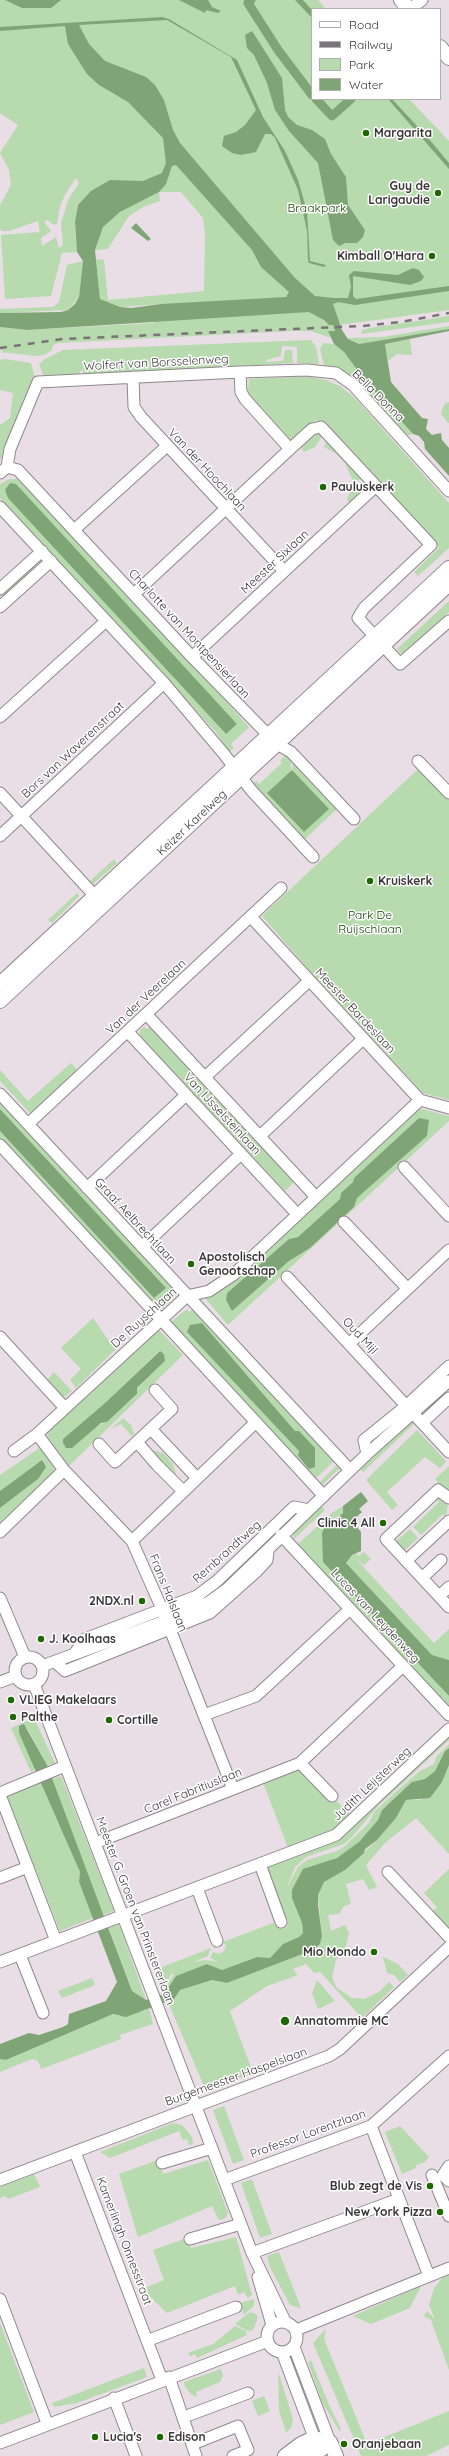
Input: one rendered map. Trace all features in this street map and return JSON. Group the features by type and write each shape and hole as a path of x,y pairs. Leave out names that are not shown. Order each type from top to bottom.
{"main road":[{"path":"401,0 409,8"},
{"path":"441,48 449,58"},
{"name":"Keizer Karelweg","path":"0,1001 237,772 379,640 449,568"},
{"name":"Keizer Karelweg","path":"379,640 449,584"},
{"name":"Keizer Karelweg","path":"0,984 94,895 237,772"},
{"path":"302,2456 330,2442 336,2456"},
{"path":"285,2456 300,2444 318,2448"}],"street":[{"path":"411,8 422,0"},
{"name":"Bella Donna","path":"240,372 307,370 336,373 353,385 449,492"},
{"name":"Wolfert van Borsselenweg","path":"41,381 240,372 241,392 245,399 290,449"},
{"name":"Van der Hoochlaan","path":"133,377 134,407 167,446 284,571"},
{"name":"Charlotte van Montpensierlaan","path":"4,470 10,449 36,384 41,381"},
{"path":"134,594 312,429 321,427 431,545 364,608 358,618 400,664 449,621"},
{"path":"74,530 167,446"},
{"name":"Charlotte van Montpensierlaan","path":"4,470 12,467 18,470 192,658 273,739 291,752 354,820"},
{"name":"Meester Sixlaan","path":"192,658 376,486"},
{"path":"0,507 164,683 237,772 313,857"},
{"path":"0,589 42,552"},
{"path":"0,607 51,561"},
{"path":"0,717 106,621"},
{"name":"Bors van Waverenstraat","path":"0,836 164,683"},
{"path":"418,760 449,793"},
{"path":"0,793 94,895"},
{"name":"Van der Veerelaan","path":"28,1124 147,1015 281,888"},
{"name":"Meester Bardeslaan","path":"251,917 420,1100"},
{"path":"205,1077 309,981"},
{"name":"Van IJsselsteinlaan","path":"147,1015 316,1197"},
{"name":"Van IJsselsteinlaan","path":"128,1032 297,1214"},
{"path":"260,1136 363,1039"},
{"name":"Graaf Aelbrechtlaan","path":"0,1094 350,1470"},
{"path":"87,1188 186,1095"},
{"path":"420,1100 449,1108"},
{"name":"De Ruyschlaan","path":"14,1451 38,1434 160,1319 187,1296 209,1291 233,1274 420,1100"},
{"path":"0,1145 324,1496"},
{"path":"142,1247 241,1154"},
{"path":"404,1167 449,1216"},
{"path":"344,1222 408,1288"},
{"path":"349,1344 449,1250"},
{"name":"Oud Mijl","path":"287,1277 449,1452"},
{"path":"0,1337 65,1408"},
{"name":"Rembrandtweg","path":"409,1409 449,1366"},
{"name":"Rembrandtweg","path":"42,1666 74,1654 167,1626 218,1608 267,1560 269,1547 367,1454 364,1440 449,1381"},
{"path":"98,1444 116,1462 151,1429 172,1409 155,1390"},
{"path":"422,1423 449,1398"},
{"path":"132,1541 256,1422"},
{"path":"151,1429 197,1478"},
{"name":"Frans Halslaan","path":"38,1434 64,1470 132,1541 162,1609 167,1626 233,1789"},
{"path":"137,1442 183,1491"},
{"path":"0,1532 64,1470"},
{"path":"449,1498 438,1490 386,1539 449,1606"},
{"name":"Rembrandtweg","path":"74,1654 85,1638 197,1596 217,1581 294,1507 309,1510"},
{"path":"406,1561 449,1521"},
{"name":"Lucas van Leydenweg","path":"282,1535 449,1715"},
{"path":"422,1578 441,1560"},
{"path":"439,1596 449,1587"},
{"path":"0,1598 24,1657"},
{"path":"204,1715 256,1696 350,1609"},
{"name":"Rembrandtweg","path":"55,1662 65,1671 167,1626"},
{"path":"24,1657 35,1658 42,1666 42,1677 34,1684 22,1683 16,1676 17,1662 24,1657"},
{"name":"Carel Fabritiuslaan","path":"95,1843 224,1794 233,1789 300,1763 403,1666"},
{"path":"0,1682 16,1676"},
{"name":"Meester G. Groen van Prinstererlaan","path":"34,1684 60,1768 95,1843 118,1918 159,2008 252,2253 285,2321"},
{"name":"Judith Leijsterweg","path":"0,1962 336,1835 449,1729"},
{"path":"300,1763 332,1796"},
{"path":"56,1941 0,1794 60,1768"},
{"path":"260,1864 281,1922"},
{"path":"0,1878 28,1867"},
{"path":"388,1872 449,1937"},
{"path":"196,1888 217,1941"},
{"name":"Burgemeester Haspelslaan","path":"0,2180 329,2056 340,2049 449,1947"},
{"path":"20,1955 43,2013"},
{"name":"Professor Lorentzlaan","path":"224,2180 372,2126 449,2056"},
{"path":"372,2126 429,2276"},
{"path":"162,2163 212,2148"},
{"name":"Kamerlingh Onnesstraat","path":"75,2152 149,2340 184,2417 196,2456"},
{"path":"449,2166 443,2175 449,2181"},
{"path":"432,2175 449,2216"},
{"path":"252,2253 399,2199"},
{"path":"190,2239 241,2224"},
{"name":"Meester G. Groen van Prinstererlaan","path":"252,2253 272,2325"},
{"path":"296,2330 449,2268"},
{"path":"0,2300 47,2423"},
{"path":"149,2340 236,2307"},
{"path":"294,2347 282,2352 273,2349 268,2341 267,2334 272,2325 285,2321 296,2330 298,2337 294,2347 330,2442"},
{"path":"0,2443 47,2423 268,2341"},
{"path":"282,2352 318,2448"},
{"path":"184,2417 248,2393"},
{"path":"114,2398 136,2456"},
{"path":"193,2444 238,2426 248,2450 233,2456"}],"green space":[{"name":"Braakpark","path":"0,0 318,0 325,8 311,8 311,100 410,100 449,141 449,310 339,325 321,318 329,325 333,325 335,331 328,331 331,338 311,331 291,331 58,343 53,345 52,350 45,355 36,356 1,352 4,351 0,350 0,327 27,330 154,323 161,304 120,307 100,299 96,259 104,260 108,300 204,291 205,233 203,218 181,192 159,192 160,201 143,207 129,216 108,249 95,250 103,227 129,206 154,195 78,205 75,229 77,252 62,253 51,296 5,299 1,235 40,232 38,221 9,231 2,231 0,228 0,205 11,185 9,170 0,153 18,125 0,113","holes":["76,178 79,183 68,200 61,223 63,245 59,248 56,237 42,246 41,238 51,231 44,222 47,220 54,225 57,224 60,206 66,193"]},
{"path":"83,261 79,297 68,310 0,313 0,309 53,307 59,302 67,265"},
{"path":"449,316 449,322 361,334 362,330 370,328"},
{"path":"449,326 449,329 359,344 347,338 383,337"},
{"path":"410,339 412,355 397,354 388,361 385,344"},
{"path":"311,340 316,347 319,364 297,363 297,347 282,346 281,356 266,360 267,362 283,361 285,350 292,350 293,363 84,375 83,370 80,371 80,375 44,377 39,364 45,359 63,350"},
{"path":"323,343 334,344 344,352 367,383 413,434 405,436 332,368 324,365 320,349"},
{"path":"4,359 31,363 35,379 0,461 0,425 10,418 13,393 0,390 0,360"},
{"path":"312,377 340,386 356,399 449,503 449,548 418,576 414,572 439,548 322,423 316,420 289,443 253,405 248,393 249,379"},
{"path":"449,402 448,423 441,414 444,404"},
{"path":"321,431 323,435 315,447 304,452 300,446 316,432"},
{"path":"327,439 363,479 353,481 345,463 335,453 324,447"},
{"path":"9,479 18,479 27,487 177,647 249,727 231,744 234,748 229,752 216,732 5,505 0,498 0,484","holes":["10,483 16,485 237,724 226,734 9,498"]},
{"path":"366,482 367,487 350,504 347,499 350,492 358,485"},
{"path":"34,565 37,569 3,601 0,596"},
{"path":"449,601 449,612 404,653 400,653 397,649"},
{"path":"287,753 291,758 291,771 268,793 304,832 328,809 292,770 293,760 337,809 304,840 252,785 256,781 259,784 282,763 280,761"},
{"name":"Park De Ruijschlaan","path":"417,770 427,776 449,800 449,1100 423,1093 310,971 262,916"},
{"path":"114,859 117,863 93,884 90,881"},
{"path":"77,893 79,896 52,923 48,920"},
{"path":"151,1026 295,1181 285,1191 140,1036 140,1030 144,1027 147,1029"},
{"path":"71,1063 78,1071 31,1114 0,1081 0,1070 28,1101"},
{"path":"0,1100 178,1291 177,1295 162,1309 156,1309 0,1141 0,1131 154,1298 165,1287 0,1109"},
{"path":"418,1108 449,1116 449,1121 228,1325 204,1297","holes":["429,1120 427,1136 356,1198 354,1207 310,1248 289,1261 232,1311 226,1300 227,1293 289,1239 298,1237 340,1199 341,1193 353,1182"]},
{"path":"194,1308 335,1460 314,1480 171,1322 187,1309 189,1312","holes":["202,1323 296,1432 299,1431 309,1469 298,1457 299,1451"]},
{"path":"93,1318 115,1350 76,1388 70,1380 81,1369 61,1348"},
{"path":"155,1326 183,1355 69,1466 48,1437 46,1430","holes":["159,1351 164,1354 165,1361 137,1389 137,1395 107,1422 63,1439 105,1403"]},
{"path":"54,1372 72,1391 63,1398 47,1380"},
{"path":"123,1418 131,1425 134,1434 132,1436 121,1424 111,1429"},
{"path":"412,1421 415,1423 363,1472 360,1469"},
{"path":"417,1430 446,1461 440,1468 425,1457 387,1492 398,1505 392,1510 366,1480"},
{"path":"41,1447 54,1469 54,1473 0,1523 0,1508 38,1479 42,1460 0,1491 0,1475"},
{"path":"149,1449 163,1453 173,1464 178,1481"},
{"path":"337,1465 340,1468 322,1485 319,1483"},
{"path":"449,1466 449,1493 443,1489 435,1479"},
{"path":"438,1496 448,1502 446,1519 443,1514 421,1535 413,1527 439,1502 435,1498"},
{"path":"321,1506 325,1510 294,1539 293,1535 296,1530"},
{"path":"343,1506 343,1513 332,1520 323,1562 449,1696 449,1706 377,1632 297,1545 333,1512"},
{"path":"410,1529 418,1538 404,1551 395,1542"},
{"path":"364,1552 371,1559 364,1565 356,1558 434,1643 449,1629 449,1660 432,1655 346,1563 352,1555 356,1553 358,1556"},
{"path":"34,1718 55,1763 47,1765 29,1731 24,1725 19,1727 19,1733 36,1769 31,1772 11,1728"},
{"path":"449,1734 449,1740 379,1805 352,1837 344,1844 306,1857 295,1867 286,1890 298,1867 307,1860 337,1851 345,1846 369,1823 374,1812 420,1771 434,1764 436,1757 449,1744 449,1748 445,1751 435,1771 425,1779 412,1782 382,1810 378,1820 359,1842 342,1855 329,1861 292,1898 302,1923 303,1933 299,1937 283,1944 270,1958 257,1957 222,1970 207,1964 176,1976 164,1994 161,1989 165,1987 174,1975 172,1973 165,1985 160,1986 156,1975 157,1969 211,1948 208,1956 194,1962 205,1960 219,1962 210,1958 213,1952 219,1954 224,1951 226,1946 223,1942 273,1923 278,1928 287,1927 288,1920 283,1914 266,1869 271,1863 325,1844"},
{"path":"300,1763 354,1819 340,1832 290,1853 261,1777"},
{"path":"449,1765 449,1854 416,1818 385,1843 366,1865 377,1887 369,1890 363,1879 346,1884 351,1904 344,1906 339,1914 328,1915 331,1931 345,1925 349,1933 345,1950 336,1960 332,1977 336,1987 352,1998 364,1999 379,1992 389,1982 394,1987 362,2018 320,1972 314,1973 306,1964 293,1969 298,1975 267,1986 230,2011 253,2073 206,2091 168,2002 174,1999 180,1990 212,1980 227,1983 313,1950 320,1944 322,1936 318,1895 324,1881 345,1870 377,1840 396,1818 406,1800 420,1800 442,1782"},
{"path":"61,1776 114,1911 103,1915 51,1779"},
{"path":"41,1782 58,1822 62,1825 80,1872 79,1882 93,1918 60,1931 6,1795"},
{"path":"449,1869 449,1931 431,1913 437,1907 424,1893"},
{"path":"115,1923 119,1924 146,2000 132,1991 108,1926"},
{"path":"383,1957 398,1964 408,1975 400,1982 394,1975 387,1973"},
{"path":"92,1978 95,1985 62,1998 58,1991"},
{"path":"317,1980 335,2001 318,2009 312,1993"},
{"path":"149,2008 153,2024 120,2035 121,2039 41,2069 38,2061 32,2059 0,2072 0,2059 6,2060 113,2014 119,2016 145,2011"},
{"path":"224,2106 244,2160 233,2164 213,2110"},
{"path":"173,2123 182,2125 192,2137 193,2144 189,2145 187,2139 183,2140 179,2131 110,2158 100,2152"},
{"path":"400,2126 429,2157 425,2162 416,2165 416,2168 402,2174 385,2132"},
{"path":"158,2160 163,2174 208,2160 228,2213 226,2218 219,2220 212,2206 138,2237 119,2174"},
{"path":"34,2174 40,2187 8,2199 6,2196 0,2198 0,2187"},
{"path":"252,2179 272,2234 260,2238 241,2183"},
{"path":"236,2237 252,2295 248,2298 244,2292 238,2295 235,2286 167,2313 142,2289 164,2280 153,2250 187,2238 191,2248"},
{"path":"279,2252 301,2308 290,2305 270,2267 267,2256"},
{"path":"449,2275 449,2370 431,2320 424,2316 427,2311 435,2319 429,2305 434,2288 444,2276"},
{"path":"421,2286 410,2308 371,2324 353,2316"},
{"path":"254,2299 254,2306 244,2315 240,2303"},
{"path":"250,2312 256,2314 258,2318 253,2330 248,2331 235,2324"},
{"path":"0,2323 34,2412 0,2425"},
{"path":"235,2326 246,2331 247,2335 197,2358 195,2354 190,2356 188,2353 213,2344"},
{"path":"326,2329 324,2339 367,2444 449,2411 449,2445 426,2456 361,2456 313,2343"},
{"path":"311,2360 329,2405 341,2429 340,2432 322,2402 308,2362"},
{"path":"144,2368 147,2377 77,2403 54,2407 52,2403"},
{"path":"221,2369 223,2376 220,2382 196,2392 197,2397 192,2395 185,2387 184,2382"},
{"path":"278,2371 293,2419 291,2428 286,2433 279,2410"},
{"path":"264,2396 270,2411 258,2416 252,2401"}],"water":[{"path":"5,0 61,0 51,8 22,8"},
{"path":"179,0 208,0 212,7 221,11 218,13 206,10 205,13"},
{"path":"295,0 303,0 311,9 311,17"},
{"path":"162,17 169,19 237,60 263,117 285,151 298,180 307,211 310,261 326,265 324,267 309,263 307,231 298,190 275,138 271,134 265,134 256,152 241,155 232,153 222,146 224,136 236,132 245,125 256,110 231,57 167,20 79,25 89,44 105,61 146,77 155,85 164,100 173,130 180,143 295,278 315,296 348,298 351,287 349,275 354,271 398,275 413,268 419,270 424,277 421,281 410,285 353,276 353,296 356,299 449,286 449,291 355,305 338,302 333,304 342,330 348,339 359,344 449,329 449,331 385,344 391,382 422,418 428,419 426,429 432,435 441,433 442,440 449,448 449,476 425,449 424,442 419,436 413,434 367,383 344,352 334,344 328,331 335,331 333,325 329,325 324,320 309,312 27,330 0,327 0,313 61,312 68,310 75,304 79,297 83,261 77,252 75,222 78,205 91,191 110,180 143,181 162,173 166,163 163,138 128,102 99,85 87,74 68,44 65,26 0,31 0,27","holes":["176,165 252,250 261,267 289,292 286,297 161,304 131,308 120,307 100,299 95,250 103,227 120,212 159,192 166,184 172,166"]},
{"path":"252,31 282,78 285,110 288,117 297,125 312,130 325,139 331,154 346,177 348,205 365,230 363,237 357,243 345,243 339,246 333,240 318,163 289,131 275,110 267,83 254,55 247,48 245,35"},
{"path":"389,100 393,100 429,139 449,163 449,169"},
{"path":"136,223 151,239 148,241 131,228"},
{"path":"10,483 16,484 237,724 226,734 8,498 5,490"},
{"path":"292,770 329,809 304,832 267,793"},
{"path":"0,1109 166,1288 154,1298 0,1131"},
{"path":"419,1118 429,1120 427,1136 357,1198 354,1207 310,1248 289,1261 232,1311 226,1300 227,1293 289,1239 298,1237 340,1199 341,1193 353,1182 354,1178"},
{"path":"202,1323 295,1431 299,1431 315,1448 315,1467 309,1469 298,1456 299,1451 187,1332 190,1325"},
{"path":"160,1351 164,1354 165,1361 137,1388 137,1394 107,1422 101,1423 72,1448 66,1448 63,1443 63,1439 105,1403"},
{"path":"42,1460 46,1467 38,1479 0,1508 0,1491"},
{"path":"361,1492 368,1501 359,1509 362,1512 352,1521 361,1532 361,1551 352,1555 346,1563 432,1655 449,1660 449,1696 323,1562 322,1533 324,1529 343,1513 343,1506"},
{"path":"24,1724 47,1765 132,1991 146,2000 164,1994 176,1976 207,1964 222,1970 257,1957 270,1958 283,1944 299,1937 303,1933 302,1923 292,1898 292,1890 303,1869 337,1858 359,1842 378,1820 382,1810 412,1782 425,1779 435,1771 445,1751 449,1748 449,1765 442,1782 430,1798 406,1800 396,1818 377,1840 365,1849 364,1853 345,1870 324,1882 318,1895 322,1936 320,1944 313,1950 227,1983 212,1980 180,1990 174,1999 126,2017 113,2014 6,2060 0,2059 0,2044 29,2033 39,2035 63,2027 68,2024 69,2014 106,2001 117,1982 79,1882 80,1872 19,1733 19,1726"}],"waterway":[{"path":"251,0 248,3 278,50 311,94"},
{"path":"317,100 332,116 350,100"}],"railway":[{"path":"0,348 62,339 362,326 401,322 449,313"}],"place":[{"name":"Margarita","path":"366,133"},
{"name":"Guy de Larigaudie","path":"438,193"},
{"name":"Kimball O'Hara","path":"432,256"},
{"name":"Pauluskerk","path":"323,487"},
{"name":"Kruiskerk","path":"370,881"},
{"name":"Apostolisch Genootschap","path":"191,1264"},
{"name":"Clinic 4 All","path":"383,1523"},
{"name":"2NDX.nl","path":"142,1601"},
{"name":"J. Koolhaas","path":"41,1639"},
{"name":"VLIEG Makelaars","path":"11,1700"},
{"name":"Palthe","path":"13,1717"},
{"name":"Cortille","path":"109,1720"},
{"name":"Mio Mondo","path":"374,1952"},
{"name":"Annatommie MC","path":"285,2021"},
{"name":"Blub zegt de Vis","path":"430,2186"},
{"name":"New York Pizza","path":"440,2212"},
{"name":"Lucia's","path":"95,2437"},
{"name":"Edison","path":"160,2437"},
{"name":"Oranjebaan","path":"344,2444"}]}
